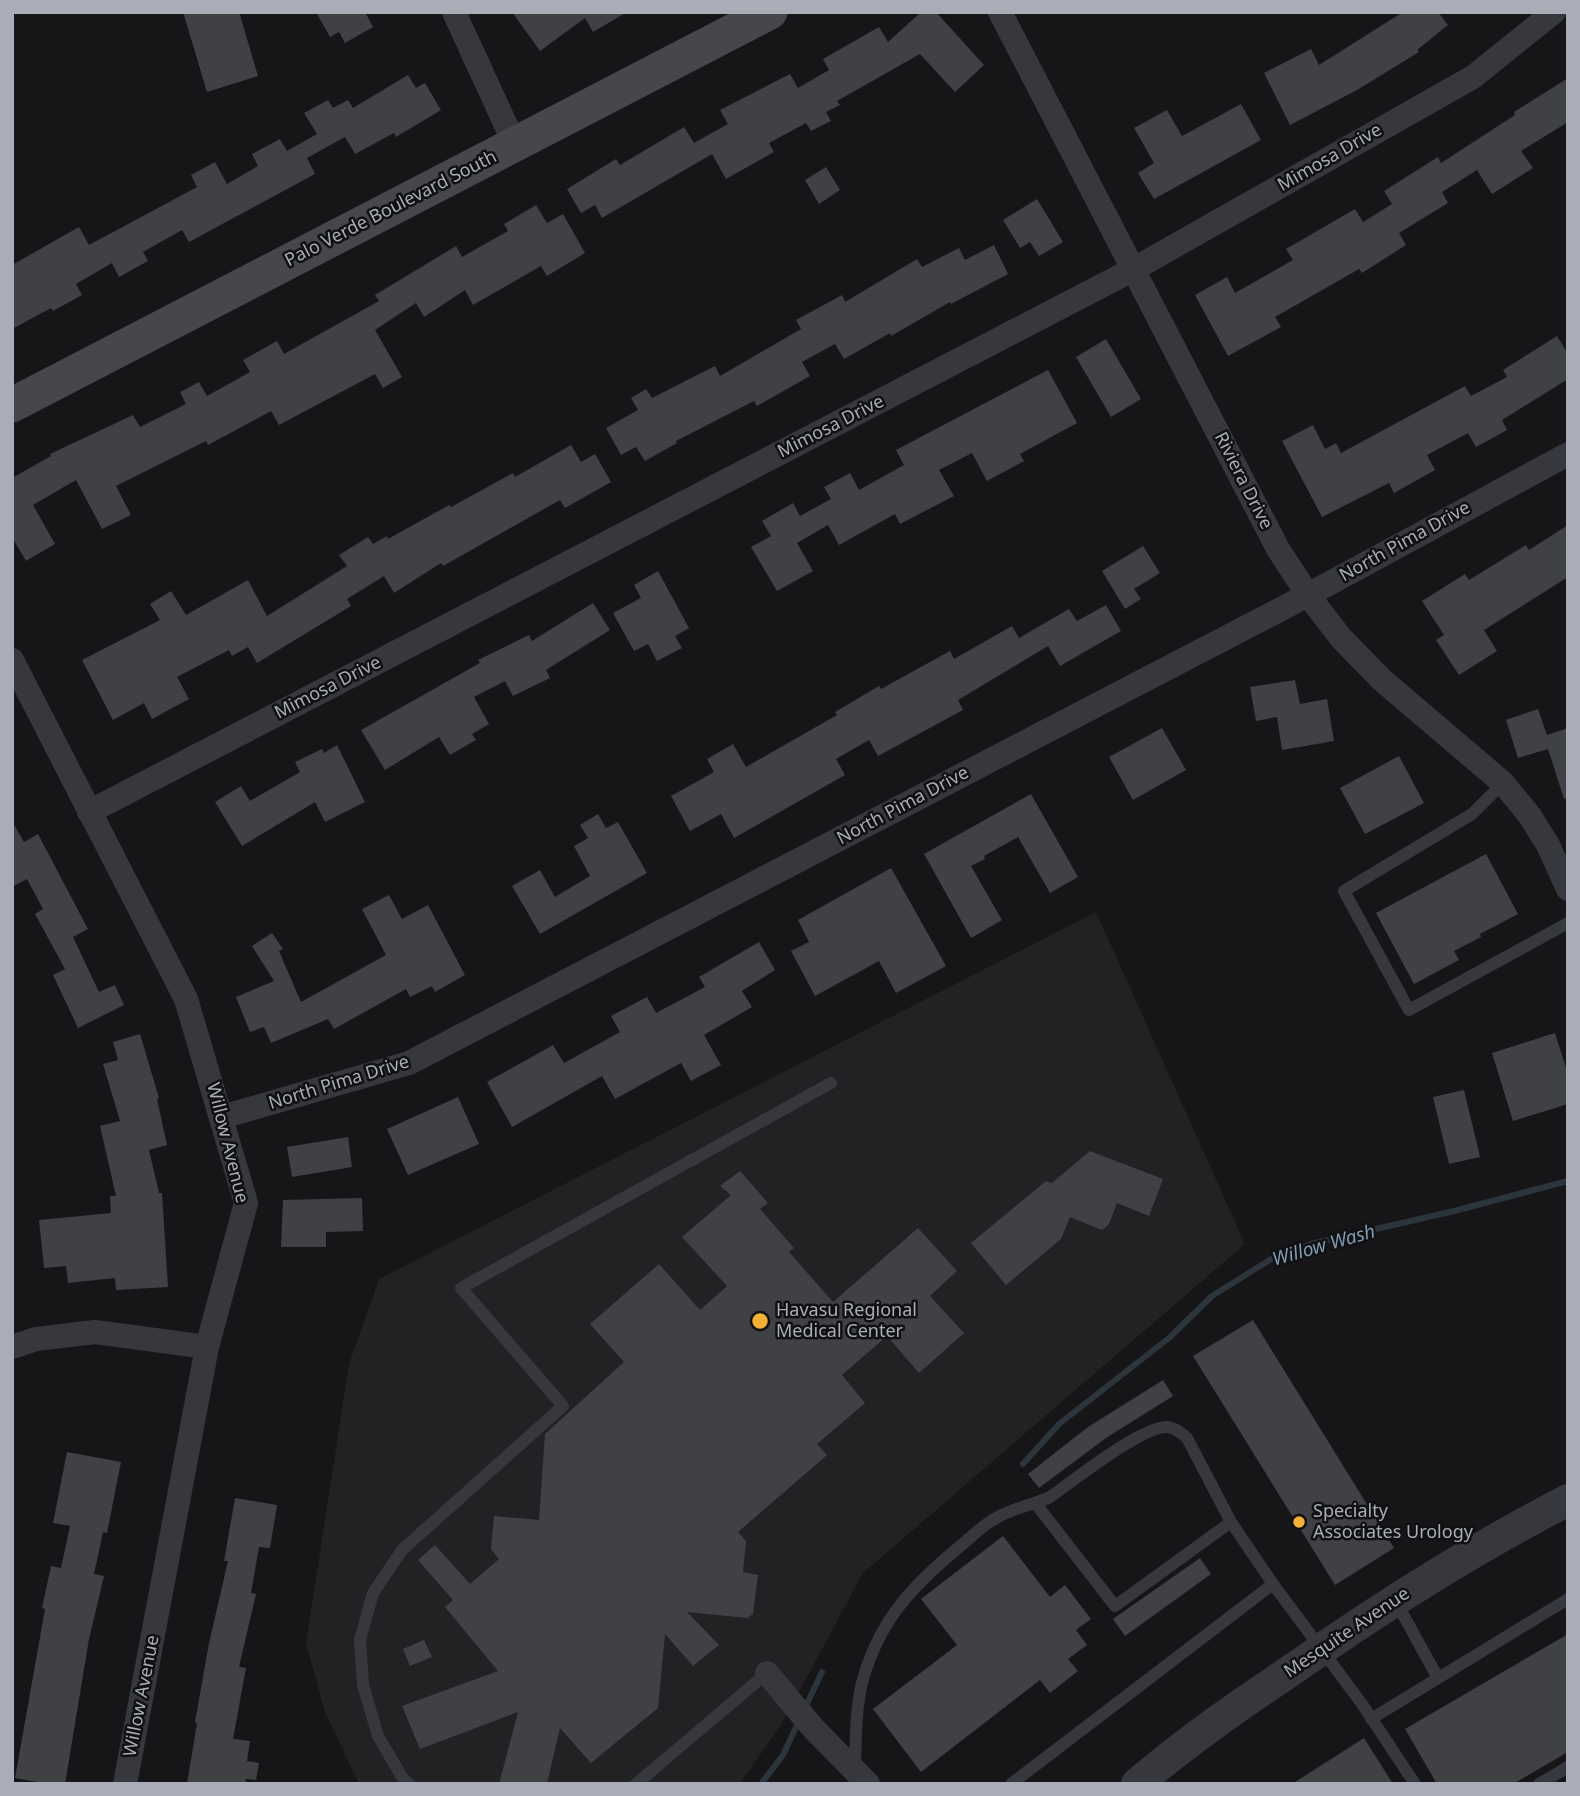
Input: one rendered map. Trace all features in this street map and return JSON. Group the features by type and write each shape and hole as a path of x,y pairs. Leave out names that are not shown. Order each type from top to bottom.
{"main road":[{"name":"Palo Verde Boulevard South","path":"12,405 770,12"}],"street":[{"path":"454,12 515,145"},
{"name":"Riviera Drive","path":"1000,12 1278,549 1341,638 1382,680 1503,783 1530,816 1558,841 1568,889"},
{"name":"Mimosa Drive","path":"89,812 1134,270 1473,77 1555,12"},
{"name":"North Pima Drive","path":"222,1117 409,1063 1308,595 1568,454"},
{"name":"Willow Avenue","path":"12,660 186,999 246,1203 208,1347 125,1784"},
{"path":"12,1347 36,1339 95,1332 208,1347"},
{"name":"Mesquite Avenue","path":"1137,1784 1233,1710 1395,1600 1568,1500"},
{"path":"767,1673 813,1728 861,1777"}],"lane":[{"path":"1503,783 1472,814 1345,891 1409,1010 1568,923"},
{"path":"409,1784 402,1777 379,1736 363,1685 360,1640 373,1593 402,1550 563,1406 461,1288 831,1083"},
{"path":"861,1777 857,1710 863,1681 876,1641 904,1597 938,1564 991,1520 1017,1507 1036,1504 1135,1439 1166,1427 1178,1430 1187,1438 1231,1522 1415,1784"},
{"path":"1036,1504 1115,1606 1231,1522"},
{"path":"1010,1784 1273,1584"},
{"path":"1371,1718 1568,1599"},
{"path":"1395,1600 1438,1678"},
{"path":"636,1784 767,1673"},
{"path":"1539,1784 1568,1767"}],"shaded area":[{"name":"Havasu Regional Medical Center","path":"1096,912 1245,1244 863,1573 782,1723 740,1784 359,1784 325,1712 306,1643 349,1364 379,1279"}],"building":[{"path":"183,12 239,12 258,76 207,92"},
{"path":"316,12 365,12 373,27 345,43 339,32 330,37"},
{"path":"512,12 627,12 593,32 585,18 540,51"},
{"path":"921,12 936,12 984,65 955,92 920,54 837,101 840,105 826,112 831,121 811,131 806,123 769,143 774,152 726,179 712,154 602,218 595,205 581,213 567,189 616,159 620,165 684,127 694,143 728,124 720,110 790,74 798,88 829,70 823,59 879,27 888,42"},
{"path":"1403,12 1438,12 1448,25 1417,50 1419,52 1357,90 1290,125 1264,73 1311,49 1319,65"},
{"path":"408,75 416,88 425,83 441,110 396,137 394,133 355,154 345,137 307,158 315,174 189,242 182,230 143,252 148,261 119,277 112,263 76,284 82,295 12,329 12,265 79,227 89,245 197,187 191,175 215,162 227,184 258,166 252,154 280,139 287,151 317,134 304,113 328,100 333,108 348,100 353,108"},
{"path":"1568,78 1568,122 1521,151 1533,168 1492,194 1477,170 1442,192 1448,203 1399,233 1406,245 1362,273 1359,269 1275,317 1281,327 1228,356 1195,295 1227,277 1235,293 1293,260 1286,249 1355,209 1363,222 1392,204 1384,191 1438,157 1441,163"},
{"path":"1241,104 1261,140 1154,199 1138,173 1154,163 1134,128 1167,110 1182,136"},
{"path":"826,167 840,190 819,204 805,180"},
{"path":"1037,199 1063,242 1039,256 1030,242 1020,248 1003,220"},
{"path":"536,205 547,223 563,214 585,253 547,276 541,266 473,305 465,290 424,317 416,303 375,330 402,377 383,388 375,374 279,425 271,411 208,445 206,441 116,486 131,515 102,529 76,480 33,505 55,544 26,561 12,537 12,478 51,456 50,454 133,415 140,427 186,404 180,392 199,382 207,396 250,372 243,360 277,341 284,354 379,301 375,295 456,246 462,257 508,231 504,224"},
{"path":"994,245 1008,274 844,359 835,344 802,362 810,376 757,406 754,401 676,441 677,443 645,461 636,447 621,455 606,428 638,410 631,398 646,389 652,398 715,366 720,376 801,329 796,320 842,295 845,302 917,259 922,267 959,248 965,260"},
{"path":"1557,336 1568,354 1568,379 1502,420 1507,430 1476,447 1468,433 1427,455 1435,470 1394,493 1389,483 1322,517 1282,441 1313,425 1325,449 1336,443 1341,453 1465,386 1471,396 1507,377 1503,370"},
{"path":"1106,339 1141,399 1111,417 1076,357"},
{"path":"1048,370 1077,423 1020,454 1024,461 987,481 972,453 939,470 954,496 900,524 895,514 839,545 828,525 797,543 813,571 777,591 751,547 771,536 762,521 793,503 800,516 831,499 824,487 850,473 859,490 904,465 896,450"},
{"path":"571,445 581,462 595,454 611,482 565,508 560,500 443,566 441,563 394,593 384,576 347,599 351,606 257,663 248,647 232,656 229,650 177,677 189,699 152,719 144,703 113,720 82,660 160,620 150,604 171,591 186,615 248,580 267,616 347,566 339,555 368,537 373,544 387,536 388,539 513,473 515,477"},
{"path":"1568,525 1568,577 1484,630 1497,651 1459,675 1436,640 1444,635 1422,601 1465,574 1469,580 1526,545 1529,550"},
{"path":"1143,546 1160,573 1134,589 1141,599 1125,609 1102,571"},
{"path":"658,571 689,628 675,636 682,648 657,661 648,644 634,651 613,613 641,598 634,585"},
{"path":"593,603 610,630 546,670 550,678 513,696 505,681 474,697 489,724 472,734 476,740 450,755 439,737 385,770 361,730 480,663 478,660 529,635 532,641"},
{"path":"1106,605 1121,631 1060,666 1048,646 958,700 963,710 878,756 869,740 836,759 845,775 734,838 721,814 690,831 671,796 714,772 707,759 733,744 746,767 837,715 835,712 879,686 881,689 950,651 954,659 1012,626 1019,638 1069,609 1077,621"},
{"path":"1295,680 1300,704 1327,699 1334,741 1282,750 1277,717 1256,721 1250,687"},
{"path":"1538,709 1547,735 1568,728 1568,798 1564,799 1548,749 1518,758 1506,720"},
{"path":"1162,728 1186,770 1133,800 1109,757"},
{"path":"337,745 365,802 325,822 315,802 242,846 215,802 241,786 250,801 300,772 295,762 322,749 324,753"},
{"path":"1399,756 1424,803 1365,834 1340,788"},
{"path":"1031,794 1078,877 1050,893 1018,837 984,856 985,859 971,866 1002,920 971,938 924,854"},
{"path":"598,814 606,828 618,822 647,873 540,934 512,886 540,870 555,897 590,876 574,846 588,838 580,825"},
{"path":"12,821 24,842 38,834 88,929 73,937 99,992 115,985 124,1005 78,1028 53,975 65,969 35,914 43,909 27,879 12,887"},
{"path":"1486,854 1518,914 1454,951 1459,960 1414,984 1376,913"},
{"path":"891,868 946,966 896,993 879,961 815,996 791,951 809,942 798,920"},
{"path":"389,895 402,919 428,905 465,975 435,992 432,986 410,997 406,989 334,1029 328,1019 271,1043 264,1027 250,1032 236,997 274,981 252,946 272,933 283,949 279,951 301,1002 386,955 362,909"},
{"path":"759,942 775,970 742,991 752,1007 704,1035 721,1065 691,1081 681,1063 615,1099 602,1076 512,1127 487,1082 553,1045 564,1063 620,1032 611,1016 647,997 656,1013 705,987 699,977"},
{"path":"1555,1033 1568,1074 1568,1104 1513,1121 1492,1053"},
{"path":"140,1034 159,1098 157,1099 167,1145 149,1150 159,1193 162,1193 168,1287 116,1290 115,1278 68,1283 66,1266 44,1268 39,1220 111,1213 110,1196 116,1196 100,1126 120,1121 103,1064 118,1060 113,1042"},
{"path":"1464,1090 1480,1157 1449,1164 1433,1097"},
{"path":"458,1097 479,1144 408,1175 387,1129"},
{"path":"348,1137 352,1167 292,1177 287,1147"},
{"path":"1090,1151 1163,1179 1149,1216 1117,1203 1109,1224 1102,1230 1070,1217 1061,1239 1006,1285 971,1243 1046,1181 1052,1183"},
{"path":"740,1171 768,1203 760,1209 794,1248 789,1252 833,1302 918,1228 957,1271 930,1296 964,1333 919,1373 887,1336 842,1375 865,1403 817,1444 827,1455 738,1532 746,1541 743,1572 758,1575 753,1614 747,1618 687,1612 719,1645 693,1666 665,1634 658,1708 591,1763 560,1728 547,1784 499,1784 518,1712 420,1749 402,1706 498,1671 445,1607 453,1600 418,1560 435,1545 470,1584 499,1559 491,1549 494,1516 539,1520 545,1434 624,1362 590,1324 659,1264 700,1310 727,1286 682,1237 731,1195 720,1186"},
{"path":"362,1198 363,1231 326,1232 326,1247 281,1247 283,1200"},
{"path":"1253,1320 1394,1548 1335,1585 1193,1356"},
{"path":"1163,1380 1173,1396 1106,1438 1039,1488 1028,1474 1088,1427"},
{"path":"67,1452 121,1462 107,1533 103,1532 94,1574 104,1576 89,1639 65,1784 48,1784 15,1778 51,1566 61,1568 70,1526 53,1523"},
{"path":"235,1498 277,1505 270,1548 259,1547 251,1593 256,1594 239,1667 246,1668 233,1739 250,1741 247,1761 259,1763 256,1780 246,1779 245,1784 187,1784 209,1643 228,1561 224,1561"},
{"path":"1003,1536 1050,1597 1065,1585 1091,1619 1076,1630 1087,1645 1068,1659 1078,1671 1050,1693 1040,1680 921,1772 873,1709 957,1645 921,1599"},
{"path":"1200,1558 1211,1574 1125,1636 1113,1619"},
{"path":"1568,1634 1568,1752 1513,1784 1437,1784 1405,1729"},
{"path":"424,1640 432,1657 410,1666 403,1649"},
{"path":"1364,1738 1393,1784 1292,1784"}],"waterway":[{"name":"Willow Wash","path":"1023,1464 1059,1424 1169,1338 1212,1296 1276,1256 1311,1244 1568,1181"},
{"name":"Willow Wash","path":"805,1708 822,1672"},
{"name":"Willow Wash","path":"761,1784 783,1755 799,1721"}],"place":[{"name":"Havasu Regional Medical Center","path":"760,1321"},
{"name":"Specialty Associates Urology","path":"1299,1522"}]}
